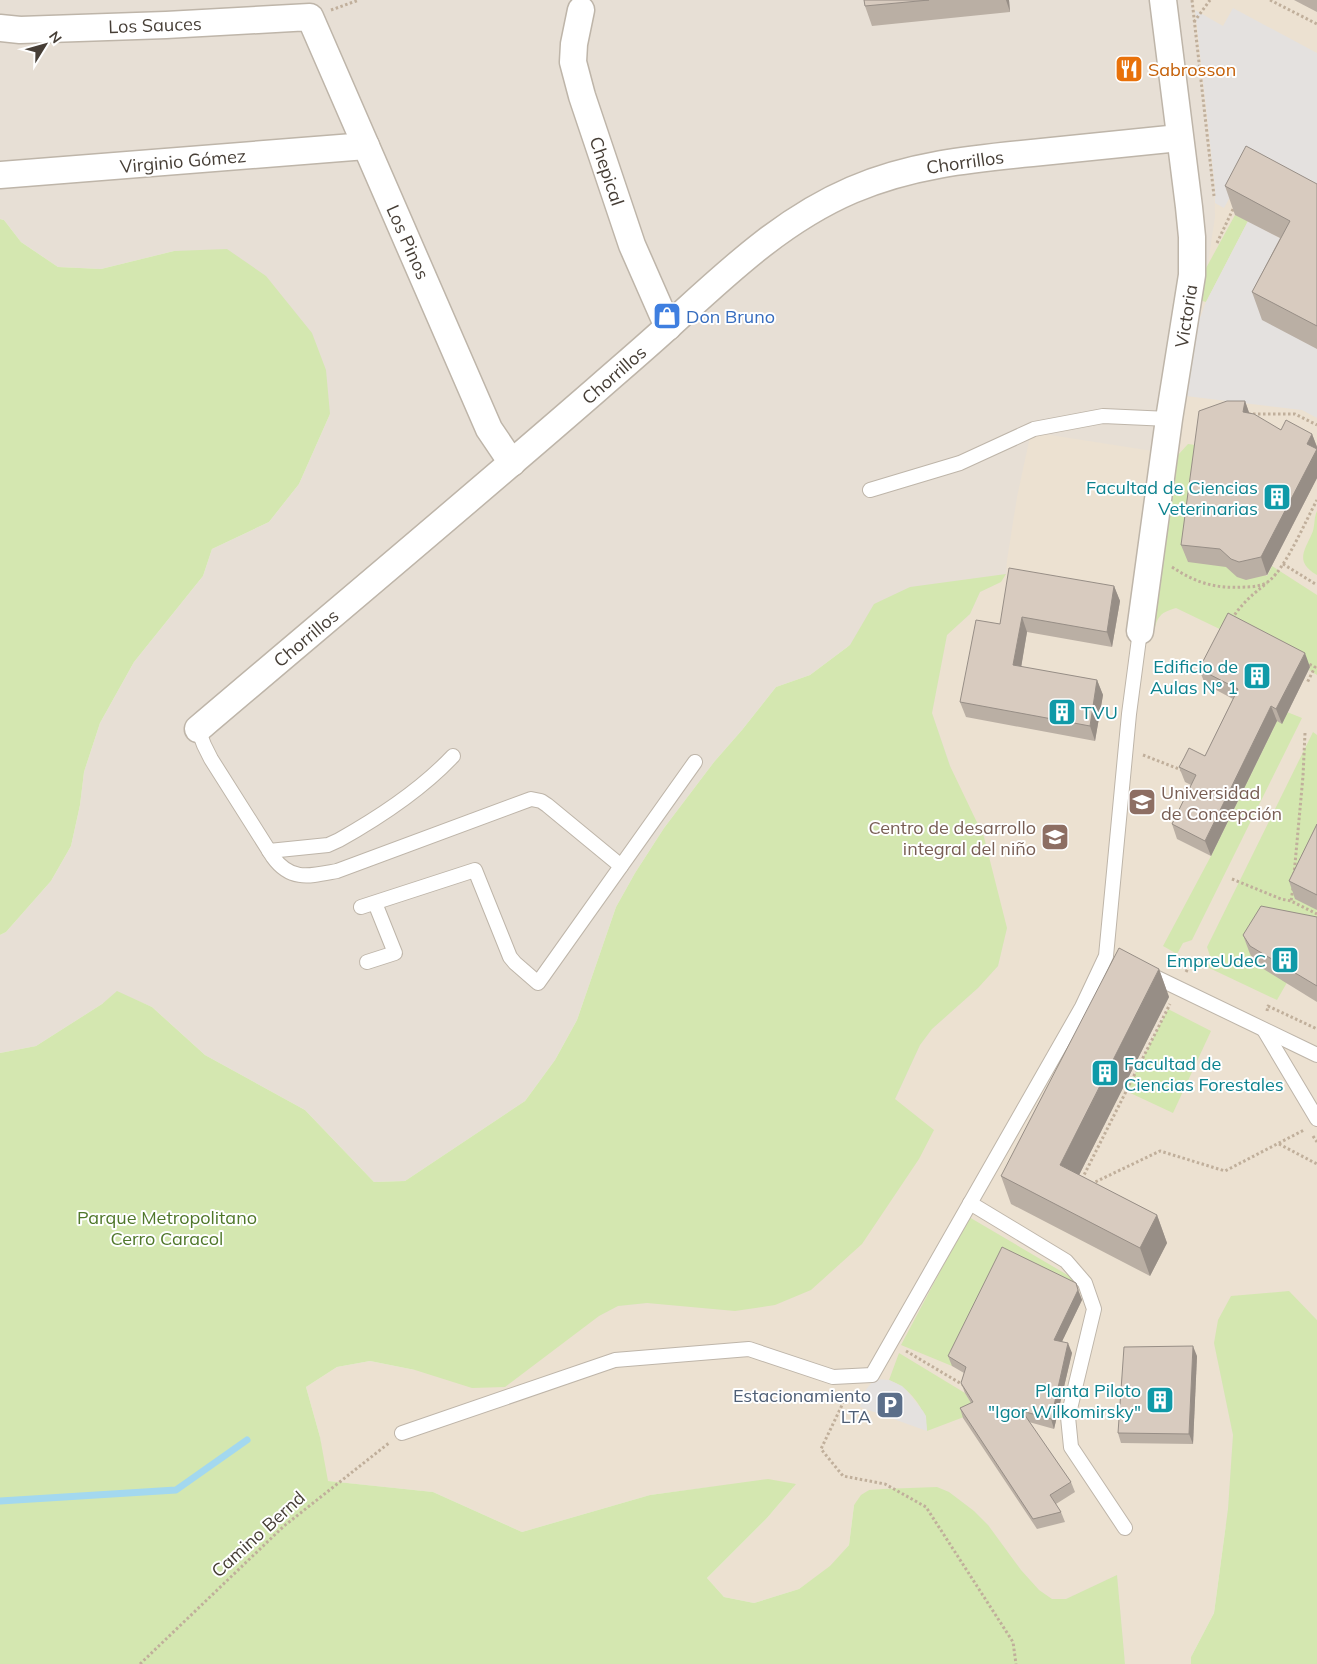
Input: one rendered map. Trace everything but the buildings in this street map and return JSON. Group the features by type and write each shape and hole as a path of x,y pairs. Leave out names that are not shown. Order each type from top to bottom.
{"street":[{"name":"Victoria","path":"1140,632 1169,419 1192,275 1192,237 1163,0"},
{"name":"Chepical","path":"580,10 574,44 574,62 582,96 632,245 668,327"},
{"name":"Los Sauces","path":"0,28 20,30 156,26 310,17"},
{"name":"Los Pinos","path":"310,17 489,429 512,463"},
{"name":"Chorrillos","path":"198,729 512,463 734,267 794,220 818,206 884,177 920,168 960,160 1179,138"},
{"name":"Virginio Gómez","path":"0,175 366,146"}],"lane":[{"path":"870,490 960,463 1034,429 1103,416 1169,419"},
{"path":"402,1433 615,1360 749,1349 833,1377 872,1375 1082,1007 1106,956 1129,714 1140,632"},
{"path":"198,729 211,759 269,851 278,863 290,873 306,876 337,871 531,800 541,801 621,866"},
{"path":"269,851 328,845 339,840 402,802 438,772 452,756"},
{"path":"361,907 475,870 510,957 514,963 538,983 695,762"},
{"path":"366,962 395,953 375,902"},
{"path":"1106,956 1120,960"},
{"path":"1137,968 1317,1055"},
{"path":"1263,1029 1312,1123"},
{"path":"970,1203 1066,1261 1085,1284 1094,1309 1068,1417 1071,1447 1124,1528"}],"path":[{"path":"1194,22 1210,0"},
{"path":"1270,0 1317,24"},
{"path":"1215,245 1239,197"},
{"path":"1239,413 1295,414 1317,425"},
{"path":"1230,622 1238,609 1252,594 1270,581 1283,564 1317,500"},
{"path":"1283,564 1317,585"},
{"path":"1172,566 1204,584 1225,588 1254,587 1270,581"},
{"path":"1298,658 1315,666 1306,683"},
{"path":"1292,901 1305,733"},
{"path":"1142,755 1190,773"},
{"path":"1232,879 1281,899 1292,901 1317,914"},
{"path":"1193,959 1082,1179 1090,1185 1160,1151 1225,1171 1278,1144 1312,1123"},
{"path":"1278,1144 1317,1164"},
{"path":"910,1354 966,1387"},
{"path":"872,1375 844,1401 821,1449 844,1476 885,1484 926,1507 1013,1642 1016,1664"},
{"name":"Camino Bernd","path":"140,1664 284,1526 402,1433"}],"shaded area":[{"path":"0,0 1317,0 1317,1320 1288,1291 1191,1657 1191,1664 1125,1664 1124,1657 899,1489 327,1481 320,1437 415,1370 849,646 810,675 776,687 714,762 664,828 616,907 577,1020 555,1060 525,1101 405,1181 374,1182 305,1110 205,1055 152,1007 117,992 102,1004 36,1046 0,1053 0,935 6,932 51,881 71,846 80,805 84,772 100,723 134,662 203,576 212,549 269,522 299,484 330,414 174,251 101,269 58,267 21,242 4,220 0,219"},
{"name":"Universidad de Concepción","path":"1192,0 1317,0 1317,1320 1288,1291 1214,1343 1233,1435 1228,1509 1214,1613 1191,1657 1191,1664 1125,1664 1117,1575 1066,1599 1052,1600 1039,1590 1021,1570 988,1525 974,1511 949,1492 937,1488 869,1490 854,1505 849,1545 830,1567 799,1589 754,1603 724,1597 707,1578 767,1518 795,1485 719,1486 650,1495 522,1532 433,1492 327,1481 320,1437 306,1387 337,1367 370,1361 415,1370 599,1316 618,1306 647,1303 918,1117 895,1100 920,1045 932,1029 978,988 998,966 1007,928 932,713 947,635 970,614 980,592 1001,582 1006,574 1017,497 1031,432 1178,455 1182,412 1198,306 1202,302 1215,217 1214,185"},
{"path":"1233,8 1317,53 1317,206 1246,168 1224,208 1215,203 1215,188 1195,10 1223,26"},
{"path":"1248,221 1300,249 1317,349 1317,418 1302,410 1186,396 1195,331 1206,302"},
{"name":"Estacionamiento LTA","path":"877,1379 889,1380 902,1386 907,1391 926,1416 927,1431 860,1407 864,1392"}],"green space":[{"path":"1235,215 1248,221 1206,302 1199,300 1205,270"},
{"path":"0,219 4,220 21,242 58,267 101,269 174,251 227,249 266,276 312,333 326,370 330,414 299,484 269,522 212,549 203,576 134,662 100,723 84,772 80,805 71,846 51,881 6,932 0,935"},
{"path":"1188,444 1203,446 1220,551 1267,576 1272,566 1317,595 1317,675 1309,670 1310,667 1230,634 1176,608 1165,612 1159,617 1153,636 1156,555 1178,455"},
{"path":"1317,511 1317,575 1305,565 1303,554 1313,531"},
{"name":"Parque Metropolitano Cerro Caracol","path":"1006,574 1001,582 980,592 970,614 947,635 932,713 950,766 984,837 1007,928 998,966 978,988 932,1029 920,1045 895,1099 934,1130 919,1159 862,1244 811,1290 775,1305 735,1311 647,1303 618,1306 599,1316 505,1387 472,1388 415,1370 370,1361 337,1367 306,1387 320,1437 328,1481 433,1492 522,1532 650,1495 768,1479 796,1484 767,1518 707,1578 724,1597 754,1603 799,1589 830,1566 849,1545 854,1505 861,1495 869,1490 937,1487 949,1492 974,1511 988,1525 1021,1570 1039,1590 1052,1599 1066,1599 1117,1575 1125,1664 0,1664 0,1053 36,1046 102,1004 117,991 152,1007 205,1055 305,1110 374,1182 405,1181 525,1101 555,1060 577,1020 616,907 635,873 664,828 714,762 776,687 810,675 850,645 874,604 910,587"},
{"path":"1287,712 1302,718 1192,940 1183,943 1177,954 1163,946 1211,856 1277,721"},
{"path":"1313,732 1317,735 1317,930 1277,1000 1205,966 1210,956 1207,947"},
{"path":"1168,1009 1211,1031 1173,1113 1126,1091"},
{"path":"969,1217 1076,1280 1072,1289 1006,1257 952,1366 901,1345"},
{"path":"1289,1291 1317,1320 1317,1664 1191,1664 1191,1657 1214,1613 1228,1509 1233,1435 1214,1343 1218,1320 1231,1296"},
{"path":"899,1353 965,1393 977,1412 927,1431 924,1414 916,1400 904,1388 889,1380"}],"waterway":[{"path":"0,1501 176,1490 247,1440"}],"place":[{"name":"Sabrosson","path":"1129,69"},
{"name":"Don Bruno","path":"667,316"},
{"name":"Facultad de Ciencias Veterinarias","path":"1277,497"},
{"name":"Edificio de Aulas N° 1","path":"1257,676"},
{"name":"TVU","path":"1062,712"},
{"name":"Universidad de Concepción","path":"1142,802"},
{"name":"Centro de desarrollo integral del niño","path":"1055,837"},
{"name":"EmpreUdeC","path":"1285,960"},
{"name":"Facultad de Ciencias Forestales","path":"1105,1073"},
{"name":"Planta Piloto \"Igor Wilkomirsky\"","path":"1160,1400"},
{"name":"Estacionamiento LTA","path":"890,1405"}]}
